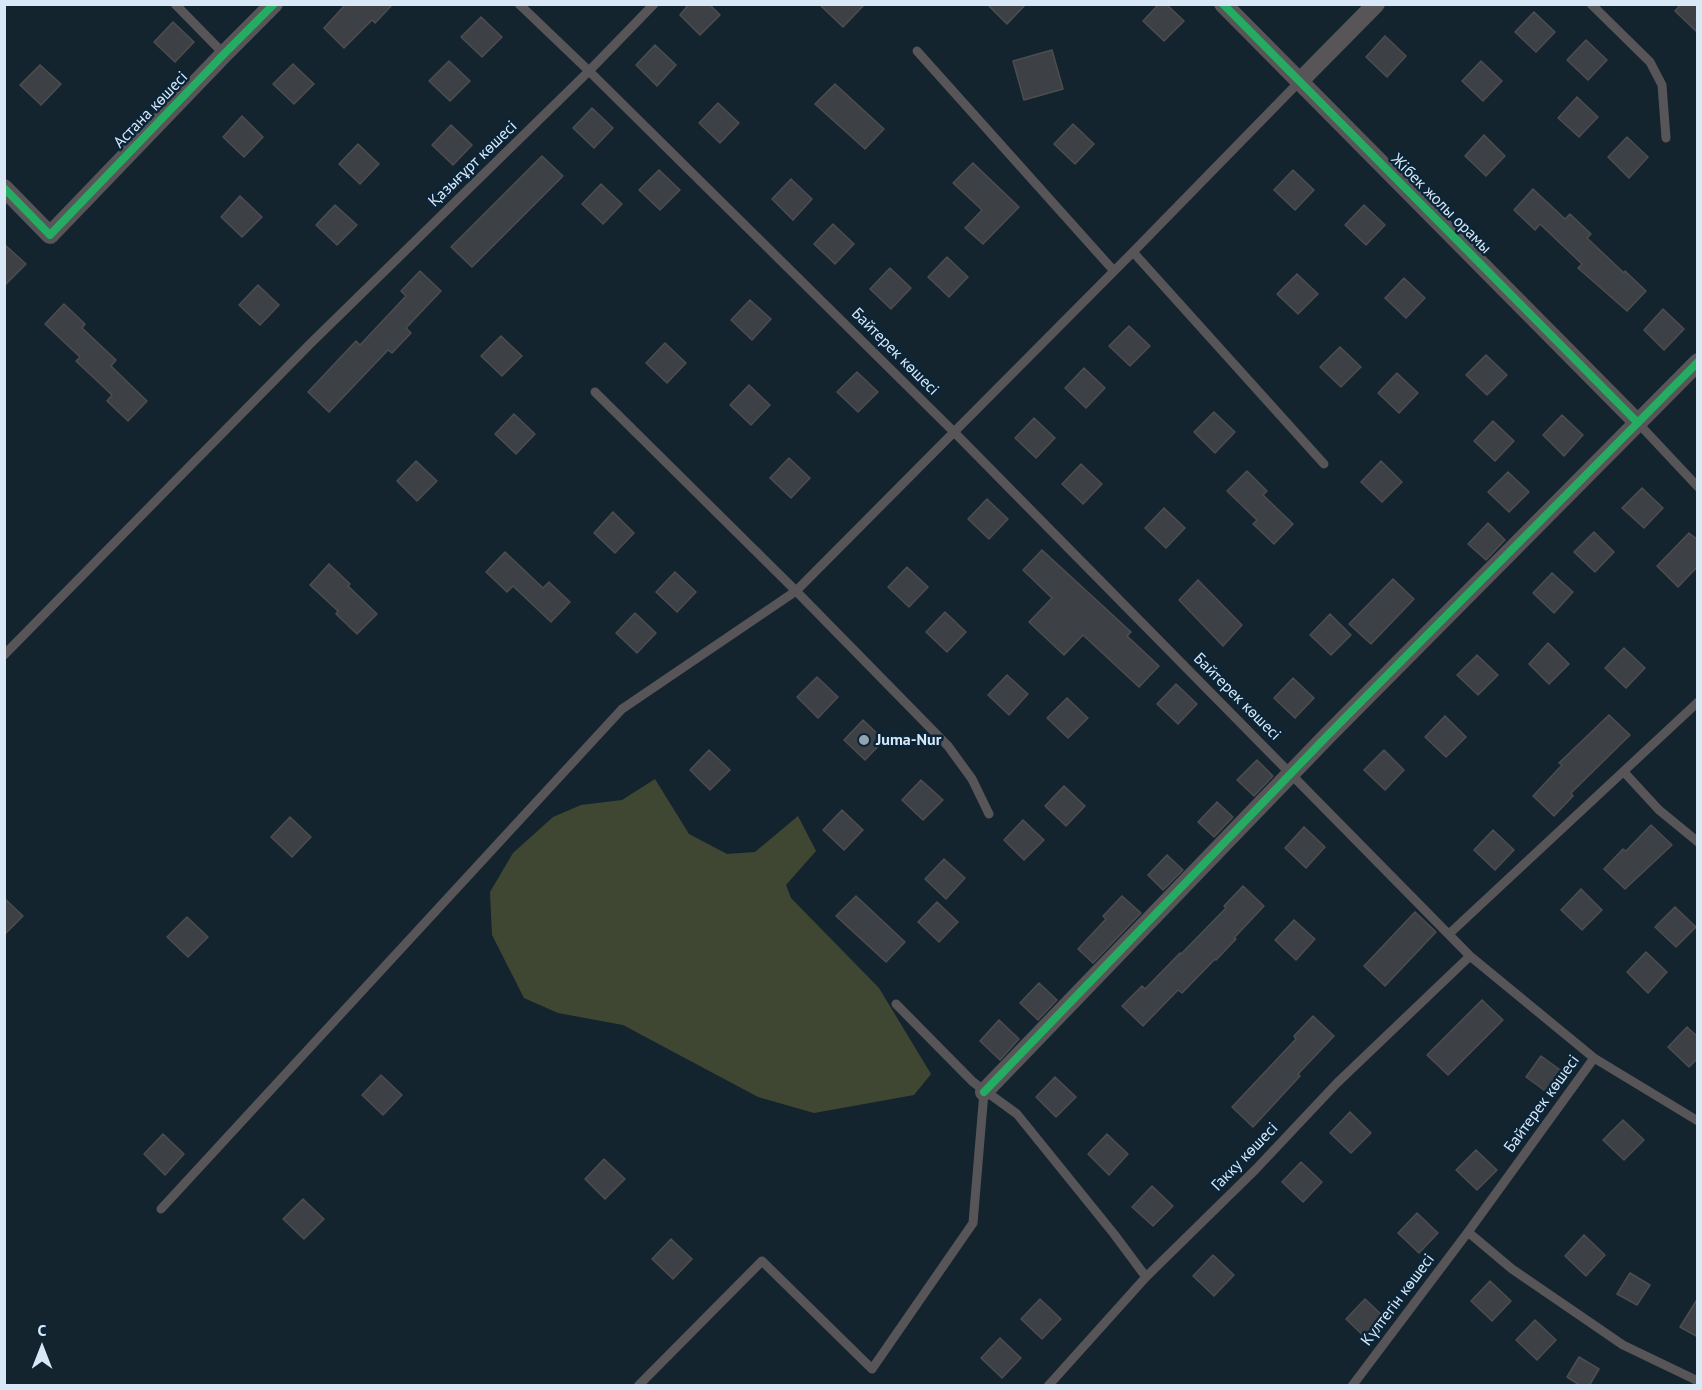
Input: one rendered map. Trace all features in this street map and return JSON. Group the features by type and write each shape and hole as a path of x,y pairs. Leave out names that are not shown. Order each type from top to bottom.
{"street":[{"name":"Астана көшесі","path":"4,188 50,235 274,4"},
{"name":"Жібек жолы орамы","path":"1223,4 1638,423"},
{"path":"1300,81 1376,4"},
{"path":"984,1092 1291,774 1698,362"}],"lane":[{"path":"175,4 224,54"},
{"name":"Байтерек көшесі","path":"519,4 954,432 1470,956 1594,1058 1468,1232"},
{"name":"Қазығұрт көшесі","path":"4,655 311,343 589,71 654,4"},
{"path":"1592,4 1650,62 1662,85 1666,138"},
{"path":"917,51 1114,271"},
{"path":"161,1209 622,709 796,591 1300,81"},
{"path":"1133,252 1324,464"},
{"path":"595,392 796,591 948,746 972,779 989,814"},
{"path":"1638,423 1698,486"},
{"path":"1449,934 1698,702"},
{"path":"1624,772 1659,810 1698,842"},
{"name":"Гакку көшесі","path":"1048,1386 1146,1277 1256,1169 1337,1083 1470,956"},
{"path":"896,1004 984,1092 1017,1114 1146,1277"},
{"path":"1594,1058 1698,1121"},
{"path":"638,1386 762,1261 872,1369 973,1223 984,1092"},
{"path":"1468,1232 1512,1269 1623,1345 1698,1381"},
{"name":"Күлтегін көшесі","path":"1352,1386 1468,1232"}],"green space":[{"path":"655,779 689,834 727,854 755,852 798,816 816,851 786,885 791,898 879,988 931,1074 914,1095 814,1113 758,1097 623,1025 558,1013 524,998 492,935 490,892 513,853 553,817 581,805 622,800"}],"building":[{"path":"346,4 393,4 375,23 372,20 344,48 324,28"},
{"path":"689,4 709,4 720,15 700,35 680,15"},
{"path":"819,4 865,4 843,27"},
{"path":"987,4 1026,4 1007,24"},
{"path":"1159,4 1166,4 1184,21 1164,41 1143,21"},
{"path":"1681,4 1698,4 1698,33 1675,11"},
{"path":"1534,12 1555,32 1536,52 1515,32"},
{"path":"481,17 502,37 482,57 461,37"},
{"path":"173,22 194,42 175,62 154,42"},
{"path":"1385,36 1406,56 1387,77 1366,57"},
{"path":"1586,40 1607,60 1588,80 1567,60"},
{"path":"655,45 676,65 657,86 636,65"},
{"path":"1052,50 1063,89 1024,100 1013,61"},
{"path":"449,61 470,81 450,101 429,81"},
{"path":"1481,61 1502,81 1483,101 1462,81"},
{"path":"293,64 314,84 294,104 273,84"},
{"path":"40,65 61,84 41,105 20,85"},
{"path":"835,84 884,129 865,149 815,104"},
{"path":"1577,97 1598,117 1579,137 1558,118"},
{"path":"718,103 739,123 720,143 699,123"},
{"path":"592,108 613,128 594,148 573,128"},
{"path":"242,116 263,137 244,157 223,137"},
{"path":"1073,124 1094,144 1075,164 1054,144"},
{"path":"451,125 472,145 453,165 432,145"},
{"path":"1484,135 1505,156 1486,176 1465,156"},
{"path":"1627,137 1648,157 1629,178 1608,157"},
{"path":"358,144 379,164 360,184 339,164"},
{"path":"542,156 563,176 472,267 451,247"},
{"path":"973,163 1019,207 983,244 965,228 982,210 953,183"},
{"path":"659,170 680,190 660,210 639,190"},
{"path":"1293,170 1314,190 1295,210 1274,190"},
{"path":"791,179 812,199 793,220 772,199"},
{"path":"601,184 622,204 603,224 582,204"},
{"path":"1533,189 1565,219 1570,214 1591,234 1587,238 1646,291 1627,311 1578,268 1582,264 1540,224 1535,230 1514,210"},
{"path":"240,196 262,217 242,237 221,217"},
{"path":"335,205 357,225 337,245 316,225"},
{"path":"1364,205 1385,225 1366,245 1345,225"},
{"path":"833,224 854,244 835,264 814,244"},
{"path":"4,244 26,264 4,286"},
{"path":"947,257 968,277 949,297 928,277"},
{"path":"890,268 911,288 891,309 870,289"},
{"path":"420,271 441,291 406,328 411,333 392,353 388,350 329,412 308,392 356,341 360,345 406,296 401,291"},
{"path":"1297,274 1318,294 1298,314 1277,294"},
{"path":"1404,278 1425,298 1406,318 1385,298"},
{"path":"258,285 279,305 260,325 239,305"},
{"path":"750,300 771,319 752,340 731,320"},
{"path":"64,304 85,324 82,328 116,360 111,366 147,401 128,421 107,401 112,395 76,361 80,357 45,324"},
{"path":"1663,309 1684,329 1664,350 1644,330"},
{"path":"1129,326 1150,346 1130,366 1109,346"},
{"path":"501,336 522,356 502,376 481,356"},
{"path":"665,343 686,363 667,383 646,363"},
{"path":"1340,347 1361,367 1341,387 1320,367"},
{"path":"1486,355 1507,375 1487,395 1466,375"},
{"path":"1084,368 1105,388 1086,408 1065,388"},
{"path":"857,372 878,392 858,412 837,392"},
{"path":"1397,373 1418,393 1399,413 1378,393"},
{"path":"749,385 770,405 751,425 730,405"},
{"path":"1214,412 1235,432 1215,453 1194,432"},
{"path":"514,414 535,434 516,454 495,434"},
{"path":"1562,415 1583,435 1564,456 1543,435"},
{"path":"1034,418 1055,438 1036,458 1015,438"},
{"path":"1493,421 1514,441 1495,461 1474,441"},
{"path":"789,458 810,478 791,498 770,478"},
{"path":"416,461 437,481 417,501 397,481"},
{"path":"1381,461 1402,482 1382,502 1361,482"},
{"path":"1081,464 1102,484 1083,504 1062,484"},
{"path":"1247,471 1267,491 1263,495 1293,524 1274,544 1253,524 1257,520 1227,491"},
{"path":"1508,472 1529,492 1509,512 1488,492"},
{"path":"1642,488 1663,508 1644,528 1622,508"},
{"path":"987,499 1008,519 989,539 968,519"},
{"path":"1164,508 1185,528 1166,548 1145,528"},
{"path":"613,512 634,533 615,553 594,533"},
{"path":"1488,523 1505,540 1486,560 1468,544"},
{"path":"1594,532 1614,552 1595,572 1574,552"},
{"path":"1689,533 1698,540 1698,566 1678,587 1657,566"},
{"path":"1042,550 1131,632 1127,636 1159,666 1139,687 1083,635 1064,655 1029,622 1052,598 1023,570"},
{"path":"505,552 543,588 549,582 570,602 551,622 513,586 507,592 486,572"},
{"path":"329,564 377,614 357,634 336,614 338,611 310,585"},
{"path":"907,567 928,587 909,607 888,587"},
{"path":"675,572 696,592 677,612 656,592"},
{"path":"1552,573 1573,592 1554,613 1533,593"},
{"path":"1393,579 1414,599 1371,644 1349,624"},
{"path":"1198,580 1242,625 1223,646 1179,600"},
{"path":"945,612 966,632 947,652 926,632"},
{"path":"635,613 656,633 637,653 616,633"},
{"path":"1330,614 1351,635 1331,655 1310,635"},
{"path":"1548,643 1569,664 1549,684 1529,664"},
{"path":"1624,648 1645,668 1626,688 1605,668"},
{"path":"1477,655 1498,675 1478,695 1457,675"},
{"path":"1007,675 1028,694 1009,715 988,695"},
{"path":"817,677 838,697 818,718 797,697"},
{"path":"1293,678 1314,698 1295,718 1274,698"},
{"path":"1176,684 1197,704 1178,724 1157,704"},
{"path":"1067,698 1088,718 1068,738 1047,718"},
{"path":"1609,715 1630,735 1571,793 1573,796 1554,816 1533,796 1562,765 1559,763"},
{"path":"1445,716 1466,737 1446,757 1425,737"},
{"name":"Juma-Nur","path":"863,720 884,740 865,760 844,740"},
{"path":"709,750 730,770 710,790 690,770"},
{"path":"1384,750 1404,770 1385,790 1364,770"},
{"path":"1257,760 1273,776 1254,796 1237,780"},
{"path":"921,780 943,800 923,820 902,800"},
{"path":"1064,786 1085,806 1066,826 1045,806"},
{"path":"1217,802 1233,817 1214,837 1198,822"},
{"path":"842,810 863,830 844,850 823,830"},
{"path":"290,817 311,837 292,857 271,837"},
{"path":"1023,820 1044,840 1024,860 1004,840"},
{"path":"1651,825 1672,845 1625,889 1604,869 1623,849 1626,851"},
{"path":"1304,827 1325,847 1306,868 1285,848"},
{"path":"1493,830 1514,850 1495,870 1474,850"},
{"path":"1167,855 1183,870 1163,890 1148,875"},
{"path":"944,859 965,878 946,899 925,879"},
{"path":"1243,886 1264,906 1216,960 1182,993 1178,990 1143,1026 1122,1006 1142,986 1145,989 1181,954 1226,908 1224,906"},
{"path":"1581,889 1602,910 1582,930 1561,910"},
{"path":"856,896 905,942 886,962 836,916"},
{"path":"1122,896 1141,913 1093,963 1078,949 1106,919 1103,916"},
{"path":"4,898 23,916 4,935"},
{"path":"937,902 958,922 939,942 918,922"},
{"path":"1675,907 1696,927 1676,947 1655,927"},
{"path":"1415,912 1436,932 1385,986 1364,966"},
{"path":"187,917 208,937 188,957 167,937"},
{"path":"1294,920 1315,939 1296,960 1275,940"},
{"path":"1646,952 1667,972 1648,993 1627,972"},
{"path":"1039,983 1057,1000 1038,1020 1020,1003"},
{"path":"1482,1000 1503,1020 1448,1075 1427,1055"},
{"path":"1313,1016 1334,1036 1253,1127 1232,1107 1296,1039 1294,1036"},
{"path":"999,1020 1019,1039 1000,1060 980,1041"},
{"path":"1687,1027 1698,1037 1698,1058 1689,1067 1668,1047"},
{"path":"1541,1056 1563,1072 1548,1093 1526,1077"},
{"path":"381,1075 402,1095 383,1115 362,1095"},
{"path":"1055,1077 1076,1097 1056,1117 1036,1097"},
{"path":"1350,1112 1371,1133 1351,1153 1330,1133"},
{"path":"1623,1120 1644,1140 1624,1160 1603,1140"},
{"path":"163,1134 184,1154 165,1175 144,1154"},
{"path":"1107,1134 1128,1154 1109,1175 1088,1154"},
{"path":"1476,1150 1497,1170 1477,1190 1456,1170"},
{"path":"604,1159 625,1179 605,1199 585,1179"},
{"path":"1301,1162 1322,1182 1303,1202 1282,1182"},
{"path":"1152,1186 1173,1206 1153,1226 1132,1207"},
{"path":"303,1199 324,1219 304,1239 283,1219"},
{"path":"1417,1213 1438,1233 1419,1253 1398,1233"},
{"path":"1584,1235 1605,1255 1586,1276 1565,1256"},
{"path":"671,1239 692,1259 673,1279 652,1259"},
{"path":"1213,1255 1234,1275 1214,1296 1193,1276"},
{"path":"1630,1273 1650,1285 1637,1305 1617,1294"},
{"path":"1490,1281 1511,1301 1492,1321 1471,1301"},
{"path":"1698,1298 1698,1337 1680,1327"},
{"path":"1040,1299 1061,1319 1042,1339 1021,1319"},
{"path":"1365,1299 1386,1319 1367,1339 1346,1319"},
{"path":"1535,1320 1556,1340 1537,1360 1516,1340"},
{"path":"1000,1338 1021,1358 1002,1378 981,1358"},
{"path":"1579,1357 1599,1369 1589,1386 1581,1386 1567,1377"}],"cycle path":[{"path":"4,188 50,235 274,4"},
{"path":"1223,4 1638,423"},
{"path":"984,1092 1328,735 1698,362"}],"place":[{"name":"Juma-Nur","path":"864,740"}]}
